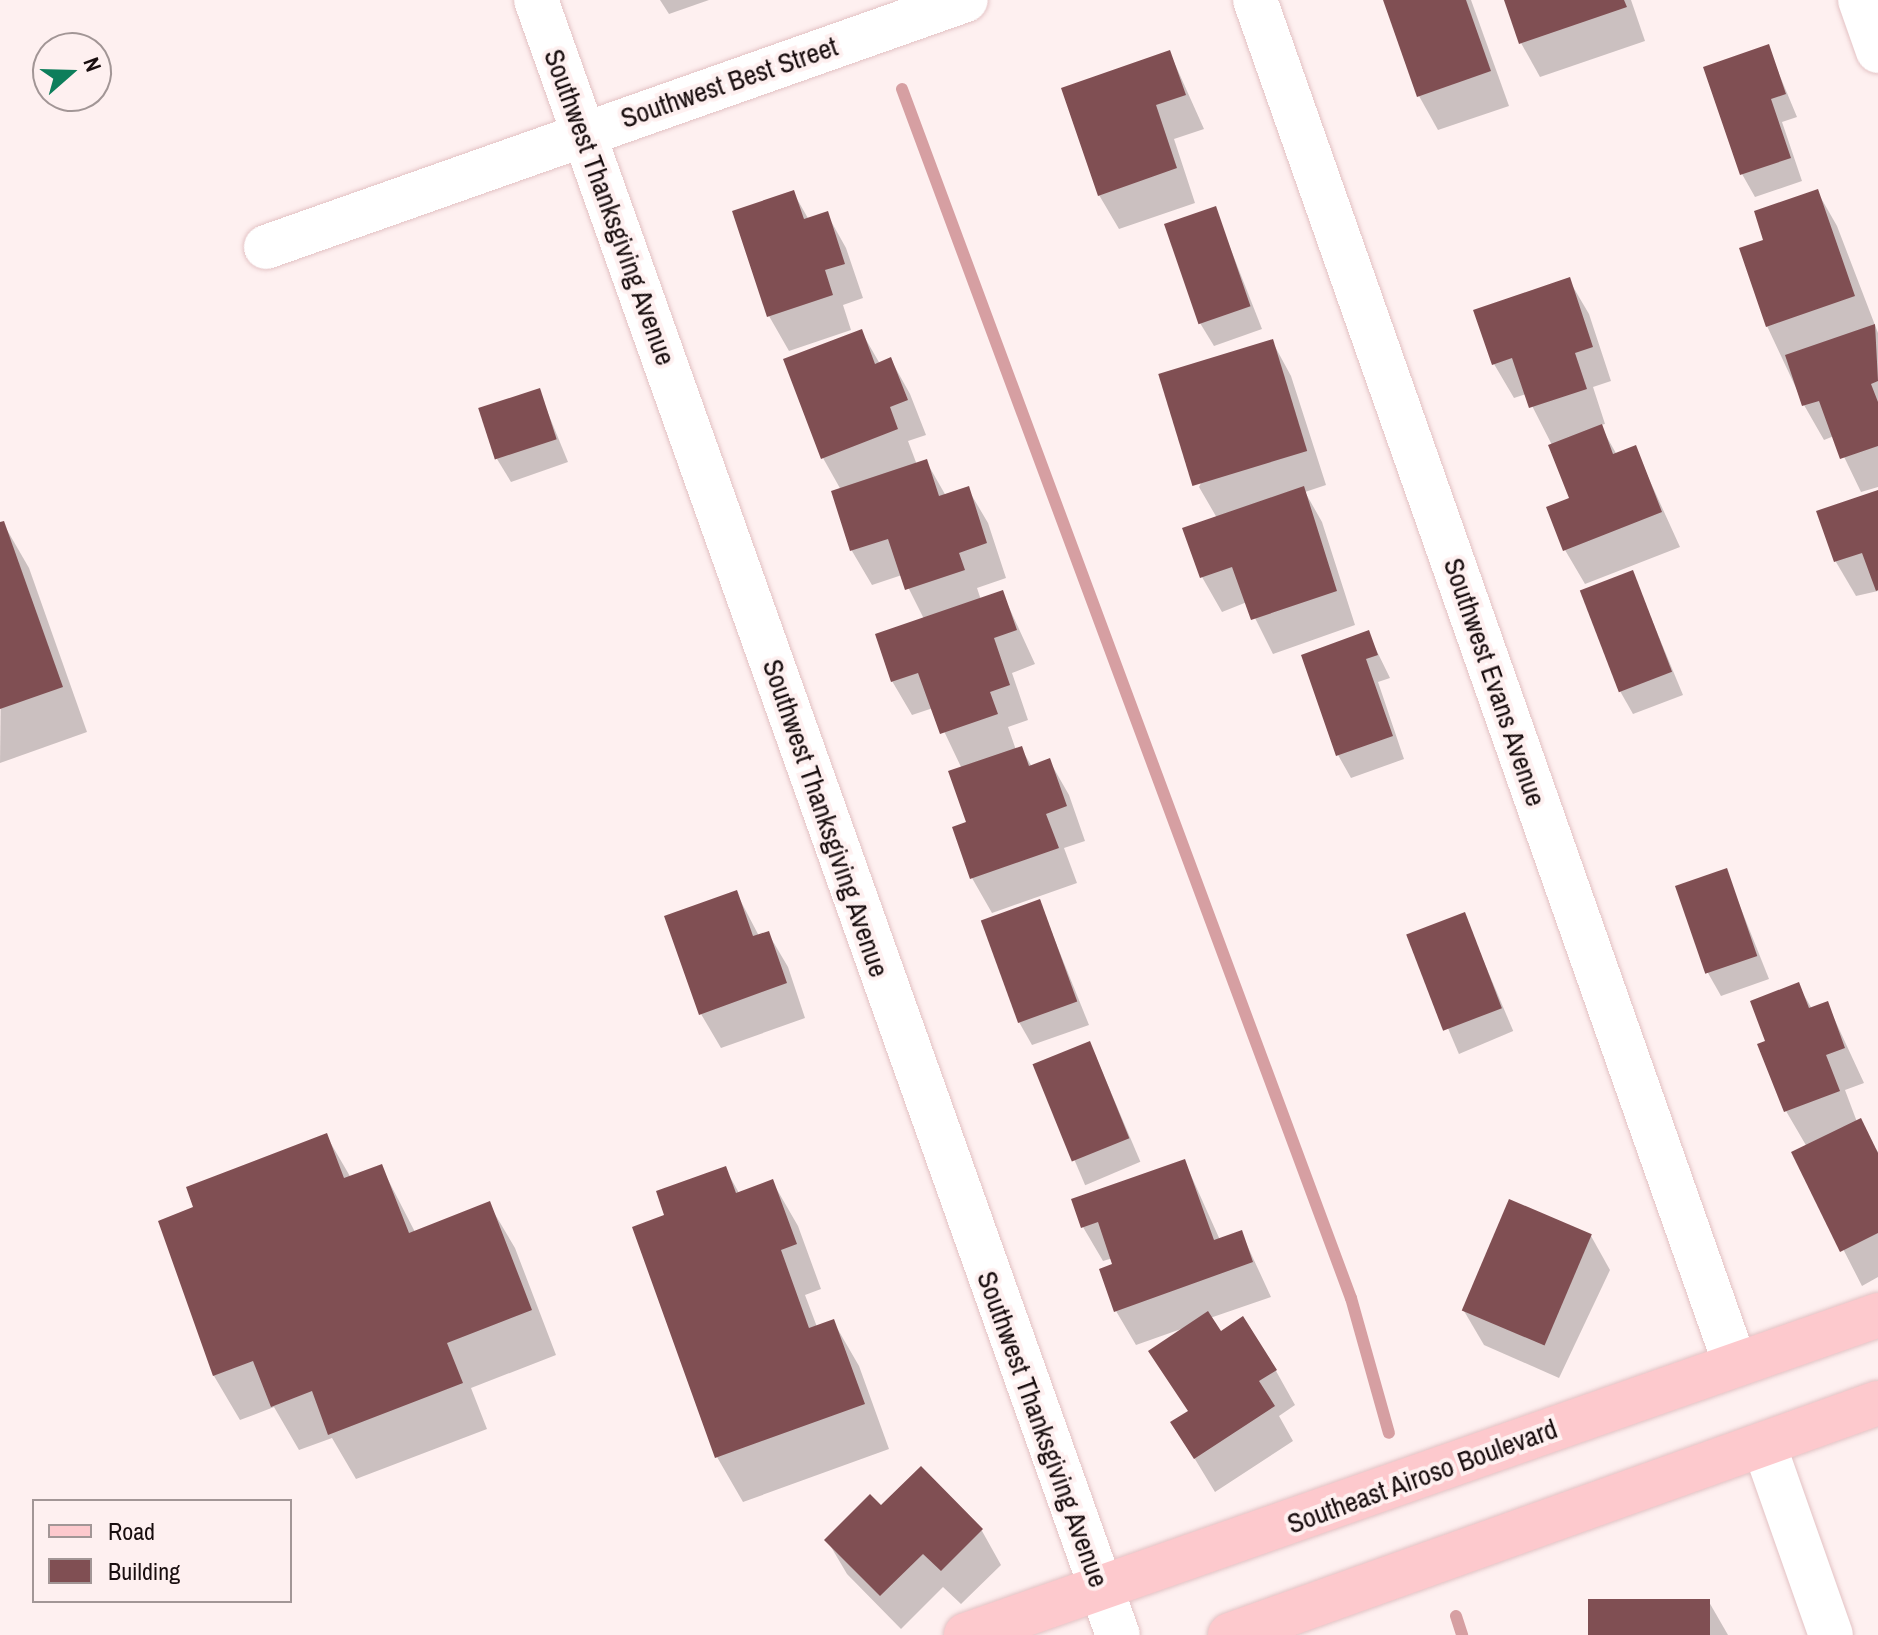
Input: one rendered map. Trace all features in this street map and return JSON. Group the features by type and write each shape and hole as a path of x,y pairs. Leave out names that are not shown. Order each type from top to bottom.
{"main road":[{"name":"Southeast Airoso Boulevard","path":"966,1635 1100,1591 1878,1315"},
{"path":"1230,1635 1878,1403"}],"street":[{"name":"Southwest Thanksgiving Avenue","path":"536,0 1118,1635"},
{"name":"Southwest Best Street","path":"266,247 583,132 966,0"},
{"name":"Southwest Evans Avenue","path":"1255,0 1735,1364"},
{"path":"1860,0 1878,51"},
{"path":"1764,1445 1831,1635"}],"building":[{"path":"1383,0 1466,0 1491,71 1417,97"},
{"path":"1504,0 1624,0 1627,7 1519,44"},
{"path":"1769,44 1786,94 1771,99 1791,158 1740,175 1703,67"},
{"path":"1170,50 1186,95 1156,105 1177,168 1098,196 1061,88"},
{"path":"1818,189 1855,296 1766,327 1739,248 1763,240 1754,211"},
{"path":"794,190 804,219 828,211 845,264 825,270 833,295 767,317 732,211"},
{"path":"1216,206 1251,306 1199,324 1164,224"},
{"path":"1570,277 1593,347 1575,353 1587,389 1529,408 1512,358 1492,365 1473,310"},
{"path":"1875,324 1878,381 1871,384 1878,402 1878,446 1840,459 1819,401 1802,406 1785,355"},
{"path":"862,329 875,364 891,357 908,400 890,407 898,429 821,459 783,359"},
{"path":"1273,339 1307,451 1192,486 1158,374"},
{"path":"540,388 557,439 495,459 478,408"},
{"path":"1602,424 1613,454 1636,445 1662,512 1563,551 1546,507 1569,498 1548,445"},
{"path":"927,459 939,496 969,486 987,543 959,553 965,570 905,590 888,539 850,551 831,491"},
{"path":"1304,486 1337,591 1251,620 1232,567 1200,578 1182,528"},
{"path":"1878,490 1876,591 1862,553 1834,562 1816,511"},
{"path":"4,521 63,687 0,709 0,522"},
{"path":"1633,570 1672,672 1619,692 1580,590"},
{"path":"1003,590 1017,630 994,638 1010,685 990,692 998,714 940,734 918,673 891,682 875,634"},
{"path":"1369,630 1378,655 1366,659 1393,736 1336,756 1301,655"},
{"path":"1022,746 1029,766 1050,758 1067,806 1046,814 1059,848 970,879 952,827 966,822 948,771"},
{"path":"1727,868 1757,956 1705,974 1675,886"},
{"path":"737,890 753,936 769,931 787,983 699,1015 664,916"},
{"path":"1040,899 1077,1001 1018,1023 981,921"},
{"path":"1465,912 1502,1008 1443,1031 1406,935"},
{"path":"1799,982 1809,1008 1828,1001 1845,1048 1826,1055 1840,1091 1784,1112 1757,1044 1765,1041 1750,1001"},
{"path":"1090,1041 1129,1138 1072,1162 1033,1064"},
{"path":"1861,1118 1878,1153 1878,1233 1840,1252 1791,1152"},
{"path":"327,1133 344,1178 382,1164 409,1233 490,1201 532,1310 447,1343 463,1383 328,1435 312,1391 271,1407 253,1361 213,1376 158,1221 193,1207 186,1187"},
{"path":"1185,1159 1214,1240 1242,1230 1253,1262 1114,1312 1099,1269 1112,1264 1098,1222 1081,1228 1071,1199"},
{"path":"726,1166 736,1193 773,1179 797,1244 781,1250 809,1328 834,1319 865,1404 715,1458 632,1227 664,1215 656,1191"},
{"path":"1509,1199 1592,1234 1545,1346 1462,1310"},
{"path":"1208,1311 1221,1331 1243,1316 1277,1370 1259,1381 1275,1406 1194,1459 1170,1422 1188,1411 1148,1351"},
{"path":"921,1466 983,1529 941,1571 923,1554 880,1596 824,1540 870,1494 881,1505"},
{"path":"1588,1599 1710,1599 1710,1635 1588,1635"}],"waterway":[{"path":"902,89 1351,1298 1389,1433"},
{"path":"1456,1616 1462,1635"}]}
